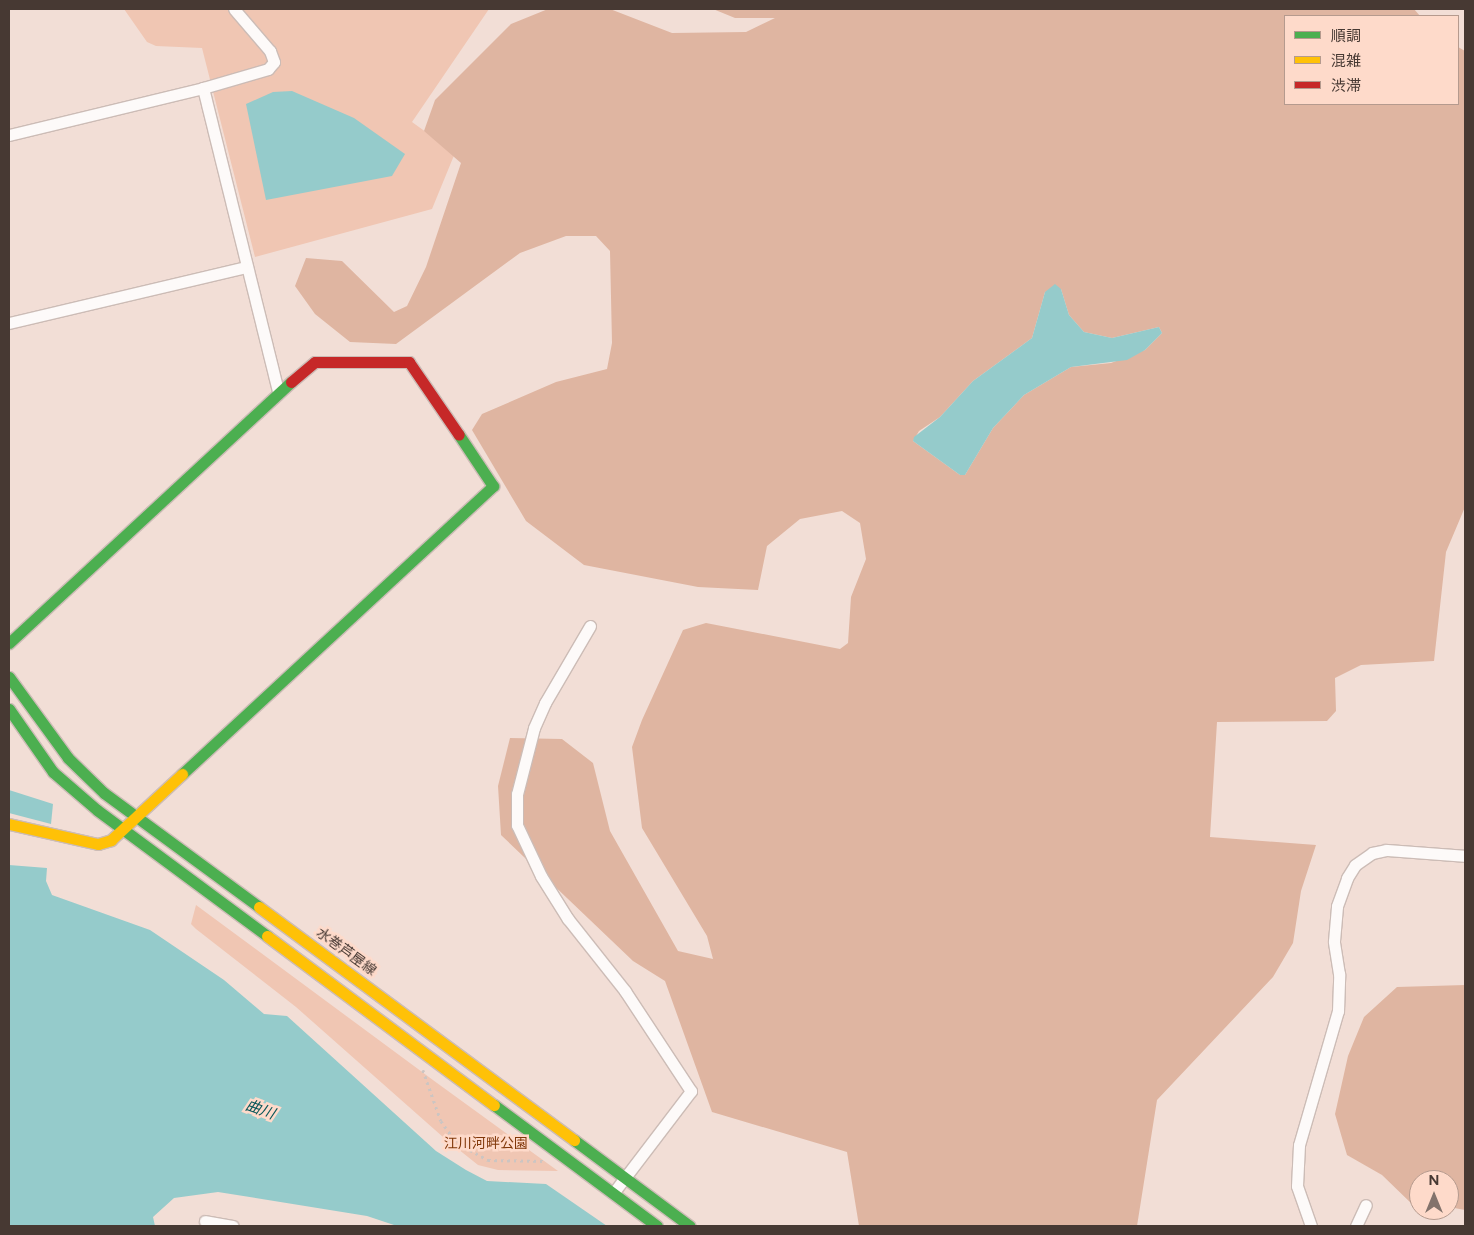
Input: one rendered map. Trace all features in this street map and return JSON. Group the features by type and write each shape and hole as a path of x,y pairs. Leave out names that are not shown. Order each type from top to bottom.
{"main road":[{"path":"9,643 278,392 316,362 409,362 493,486 111,840 98,844 9,824"},
{"name":"水巻芦屋線","path":"9,677 68,758 135,816 540,1113 690,1226"},
{"path":"9,709 53,772 123,828 614,1192 657,1226"}],"street":[{"path":"9,135 203,88 268,69 274,62 270,51 234,9"},
{"path":"203,88 278,392"},
{"path":"9,323 246,266"},
{"path":"590,626 545,703 534,728 517,794 517,825 541,876 568,919 625,991 692,1091 614,1192"},
{"path":"1311,1226 1297,1186 1299,1145 1338,1011 1339,974 1334,941 1337,906 1347,878 1355,865 1372,853 1386,850 1465,856"},
{"path":"459,1077 469,1062"},
{"path":"527,1128 540,1113"},
{"path":"1356,1226 1366,1205"},
{"path":"205,1221 233,1226"}],"path":[{"path":"422,1066 441,1121 452,1136 470,1150 488,1160 517,1163 550,1161"}],"green space":[{"path":"124,9 489,9 412,122 455,153 432,209 255,257 202,48 156,46 147,42"},
{"name":"江川河畔公園","path":"196,905 558,1171 498,1170 478,1165 443,1137 296,1007 196,929 191,924"}],"shaded area":[{"path":"548,9 610,9 672,33 746,32 775,18 735,18 713,9 1414,9 1419,15 1284,15 1284,105 1459,105 1459,48 1465,51 1465,507 1446,552 1434,661 1361,665 1335,678 1336,711 1327,721 1217,722 1210,837 1316,845 1301,891 1293,943 1273,977 1157,1100 1137,1226 859,1226 847,1152 712,1112 665,981 633,961 501,835 498,786 510,738 562,739 593,763 610,831 678,951 713,959 707,936 642,828 632,747 642,720 683,630 706,623 840,649 848,643 851,597 866,559 860,523 842,511 800,519 767,546 758,590 698,587 584,565 526,521 472,430 482,414 556,382 607,369 612,343 610,251 596,236 566,236 520,253 396,344 350,342 315,314 295,286 306,258 342,261 394,312 407,306 426,267 461,163 424,131 435,100 511,24","holes":["1061,289 1069,315 1084,332 1112,338 1159,327 1162,333 1145,350 1111,363 1071,367 1024,395 993,428 965,475 960,475 913,441 919,431 940,417 973,381 1032,338 1045,292"]},
{"path":"1465,985 1465,1210 1459,1209 1459,1170 1409,1170 1409,1201 1382,1175 1347,1155 1335,1114 1348,1056 1364,1017 1397,987"}],"water":[{"path":"292,91 354,118 405,154 392,176 266,200 246,104 273,92"},
{"path":"1055,284 1061,289 1069,315 1084,332 1112,338 1159,327 1162,333 1145,350 1127,360 1071,367 1024,395 993,428 965,475 960,475 913,441 914,437 940,417 973,381 1032,338 1045,292"},
{"path":"9,790 53,804 51,824 9,813"},
{"name":"曲川","path":"9,865 47,868 46,881 52,895 150,930 224,980 264,1014 287,1016 436,1151 466,1170 487,1181 546,1184 607,1226 397,1226 367,1216 218,1192 174,1198 153,1217 155,1226 9,1226"}],"traffic: fast":[{"path":"9,643 291,382"},
{"path":"182,774 493,486 459,435"},
{"path":"9,677 68,758 104,793 259,907"},
{"path":"9,709 53,772 97,810 267,936"},
{"path":"494,1105 657,1226"},
{"path":"574,1140 690,1226"}],"traffic: slow":[{"path":"9,824 98,844 111,840 182,774"},
{"path":"259,907 574,1140"},
{"path":"267,936 494,1105"}],"traffic: jam":[{"path":"291,382 315,362 409,362 459,435"}]}
